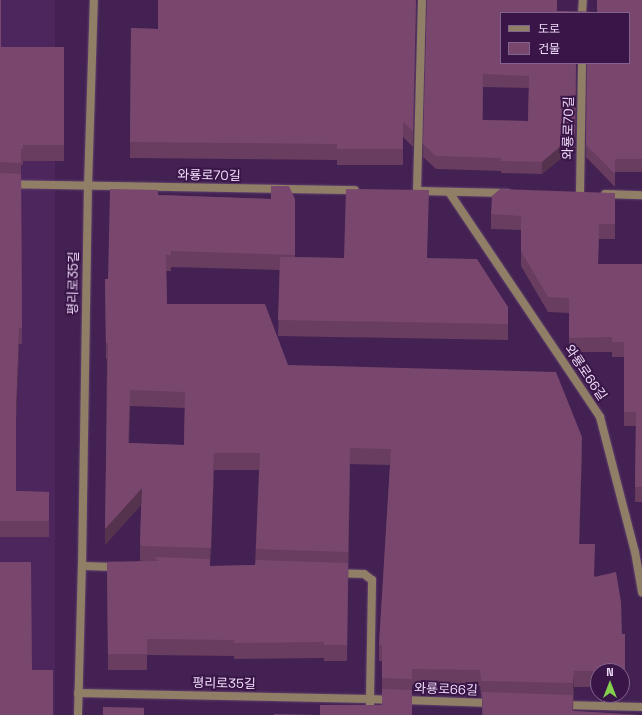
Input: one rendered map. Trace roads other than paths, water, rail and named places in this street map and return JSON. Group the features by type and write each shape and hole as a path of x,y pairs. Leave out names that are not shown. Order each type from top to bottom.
{"street":[{"name":"평리로35길","path":"78,715 88,186 94,0"},
{"path":"422,0 413,191 518,193"},
{"path":"582,12 583,0"},
{"name":"와룡로70길","path":"582,64 584,193 642,195"},
{"name":"와룡로70길","path":"0,184 362,190"},
{"name":"와룡로66길","path":"449,192 600,417 635,552 642,592"},
{"path":"82,566 129,567"},
{"path":"333,573 364,574 372,580 370,715"},
{"name":"평리로35길","path":"78,693 370,700"},
{"name":"와룡로66길","path":"370,700 502,703"},
{"path":"556,705 642,707"}]}
